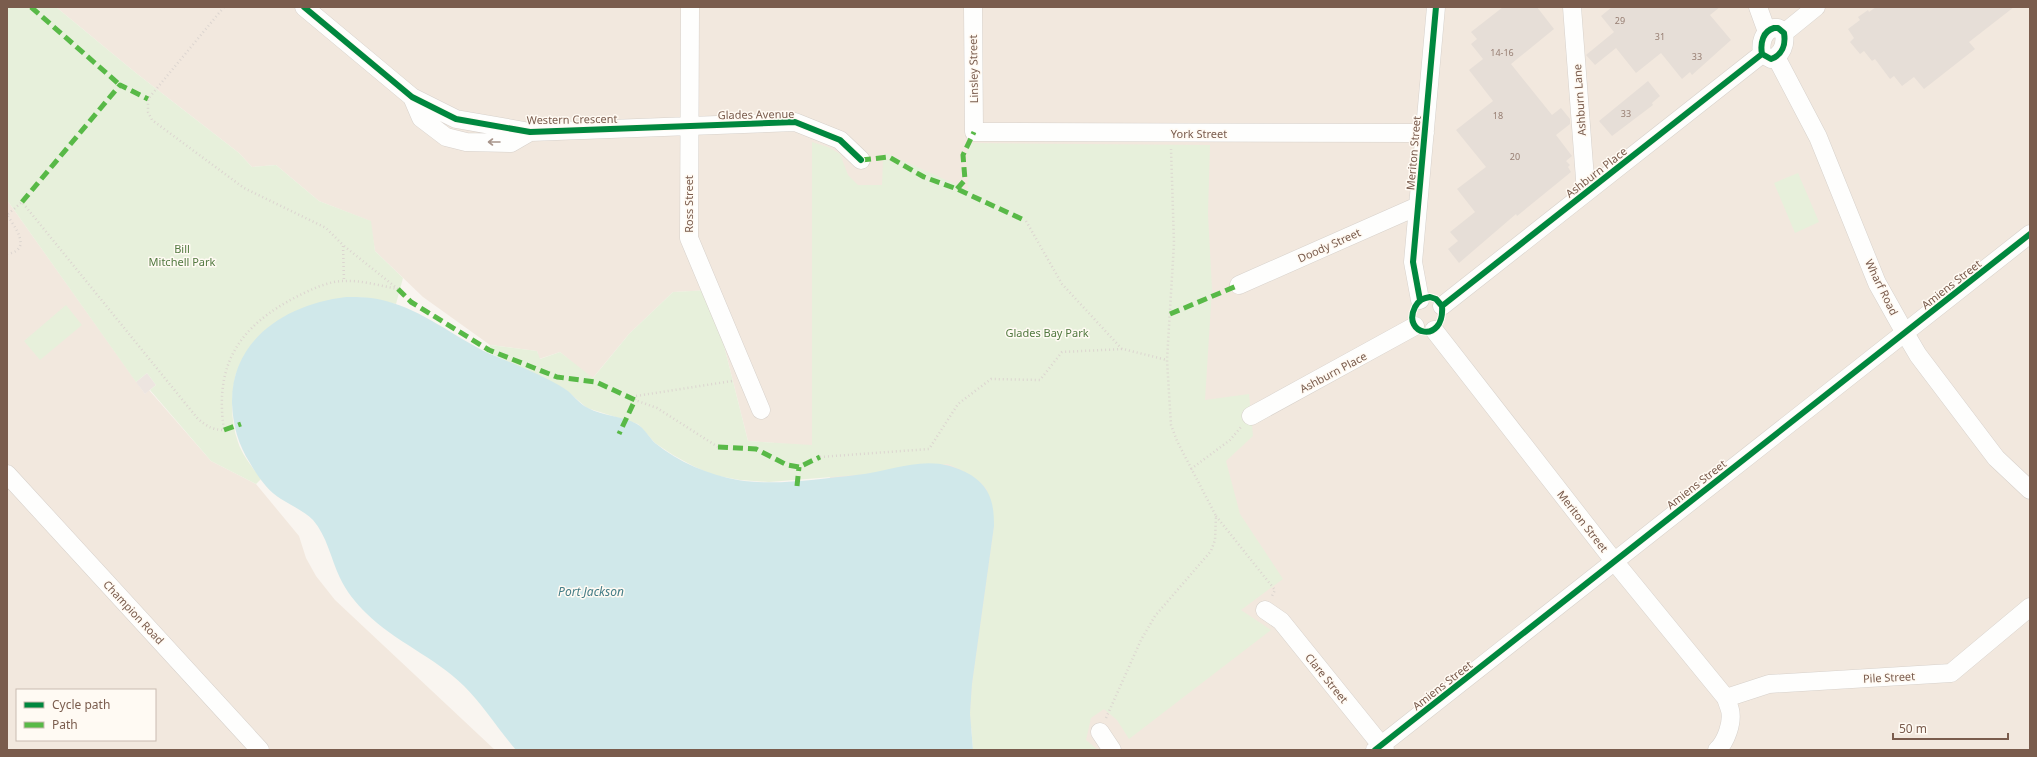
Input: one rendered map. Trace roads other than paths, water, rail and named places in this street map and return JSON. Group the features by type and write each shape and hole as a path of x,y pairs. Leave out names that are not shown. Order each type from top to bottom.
{"street":[{"name":"Western Crescent","path":"304,7 412,97 456,119 530,132 688,126"},
{"name":"Ross Street","path":"690,7 688,238 761,410"},
{"name":"Linsley Street","path":"973,7 974,132"},
{"name":"Meriton Street","path":"1420,300 1413,262 1436,7"},
{"name":"Ashburn Lane","path":"1572,7 1586,192"},
{"path":"1758,7 1776,33 1782,51 1769,55"},
{"path":"1776,33 1816,7"},
{"name":"Ashburn Place","path":"1442,306 1586,192 1769,55"},
{"name":"Wharf Road","path":"1769,55 1818,137 1877,283 1918,355 1996,458 2030,490"},
{"name":"Glades Avenue","path":"688,126 795,122 840,140 861,160"},
{"name":"York Street","path":"974,132 1425,133"},
{"name":"Doody Street","path":"1239,284 1418,206"},
{"name":"Amiens Street","path":"1380,748 1614,561 2030,234"},
{"path":"1430,297 1436,299 1442,306 1441,317 1434,330 1429,333 1420,332 1415,326 1413,319 1415,308 1420,300 1430,297"},
{"name":"Ashburn Place","path":"1251,416 1415,326"},
{"name":"Meriton Street","path":"1434,330 1728,705"},
{"name":"Champion Road","path":"7,474 260,750"},
{"name":"Pile Street","path":"1728,705 1769,684 1951,673 2030,607"},
{"name":"Clare Street","path":"1265,610 1281,621 1380,748"},
{"path":"1718,750 1725,738 1728,705"},
{"path":"1100,732 1112,750"}],"water":[{"name":"Port Jackson","path":"346,297 381,300 399,305 425,317 476,347 556,384 568,391 588,408 637,424 655,443 664,450 694,467 716,475 752,482 782,482 872,473 900,466 928,463 942,464 956,468 978,480 983,485 990,497 994,526 972,684 970,713 973,750 516,750 478,701 464,686 441,666 389,633 366,613 342,583 318,526 306,514 276,496 268,488 253,468 239,442 235,427 232,403 234,380 241,360 252,343 267,328 284,316 304,307 324,301"}],"park label":[{"name":"Bill Mitchell Park","path":"182,254"},
{"name":"Glades Bay Park","path":"1047,332"}]}
